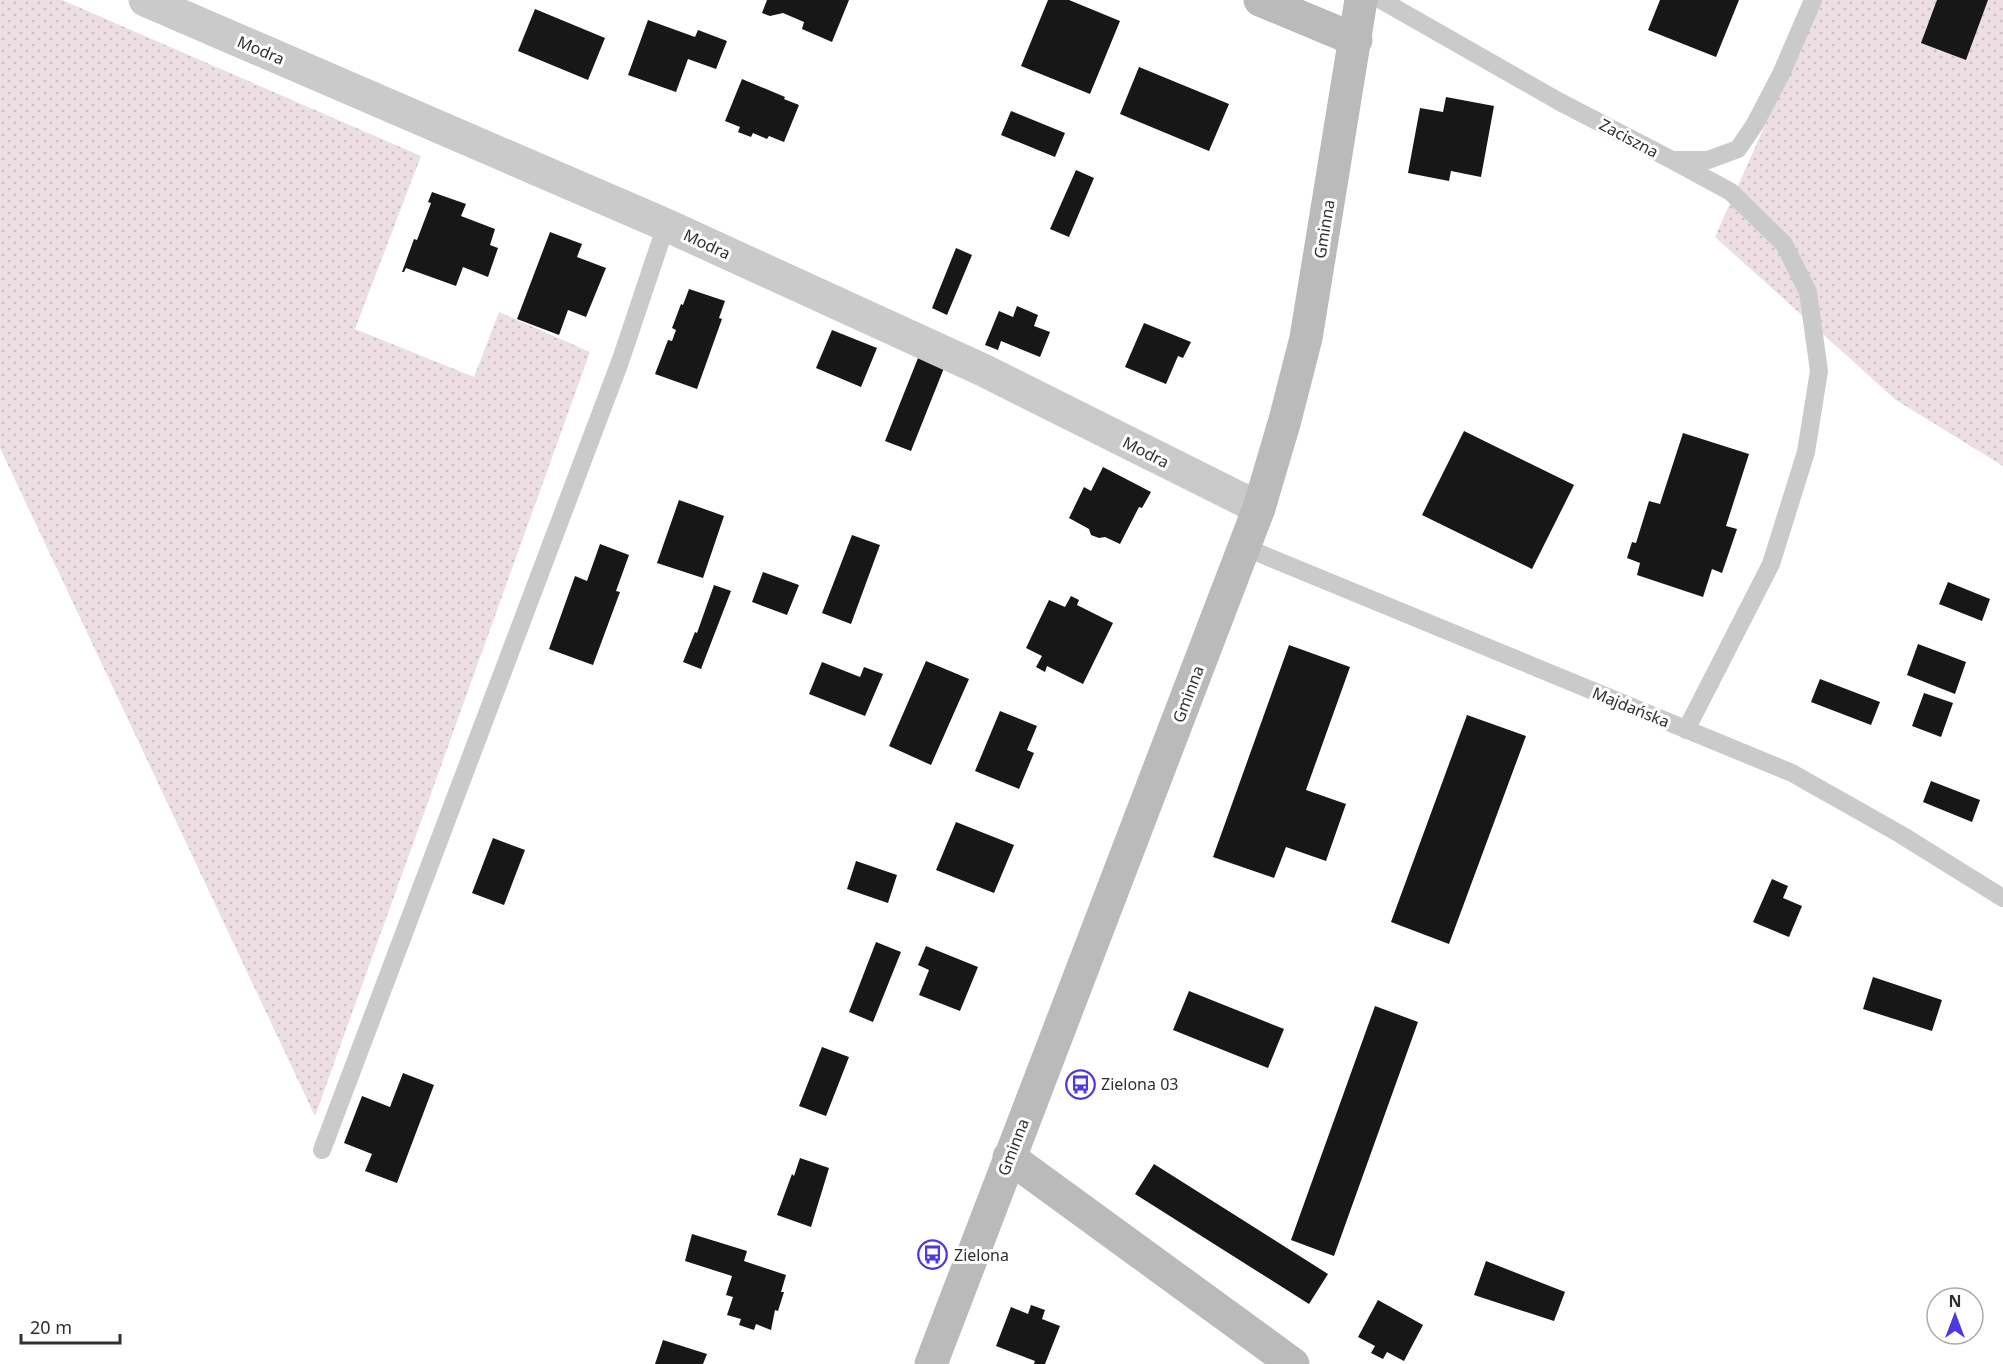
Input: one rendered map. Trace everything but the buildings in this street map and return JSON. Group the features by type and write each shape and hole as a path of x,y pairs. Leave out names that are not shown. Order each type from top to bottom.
{"main road":[{"path":"1260,0 1356,40"},
{"name":"Gminna","path":"931,1364 1259,508 1306,338 1361,0"},
{"path":"1009,1157 1293,1364"}],"street":[{"name":"Modra","path":"145,0 666,225 983,370 1259,508"}],"lane":[{"name":"Zaciszna","path":"1381,0 1560,102 1672,160 1708,160 1738,149 1755,124 1781,74 1813,0"},
{"path":"1672,160 1731,192 1784,244 1808,292 1819,371 1806,452 1771,564 1686,730"},
{"path":"322,1150 620,362 666,225"},
{"name":"Majdańska","path":"1244,547 1792,773 1900,834 2003,898"}],"shaded area":[{"path":"0,0 62,0 421,156 355,329 474,377 499,312 590,352 315,1116 0,448"},
{"path":"1821,0 2003,0 2003,466 1896,400 1715,237"}],"place":[{"name":"Zielona 03","path":"1080,1084"},
{"name":"Zielona","path":"933,1255"}]}
